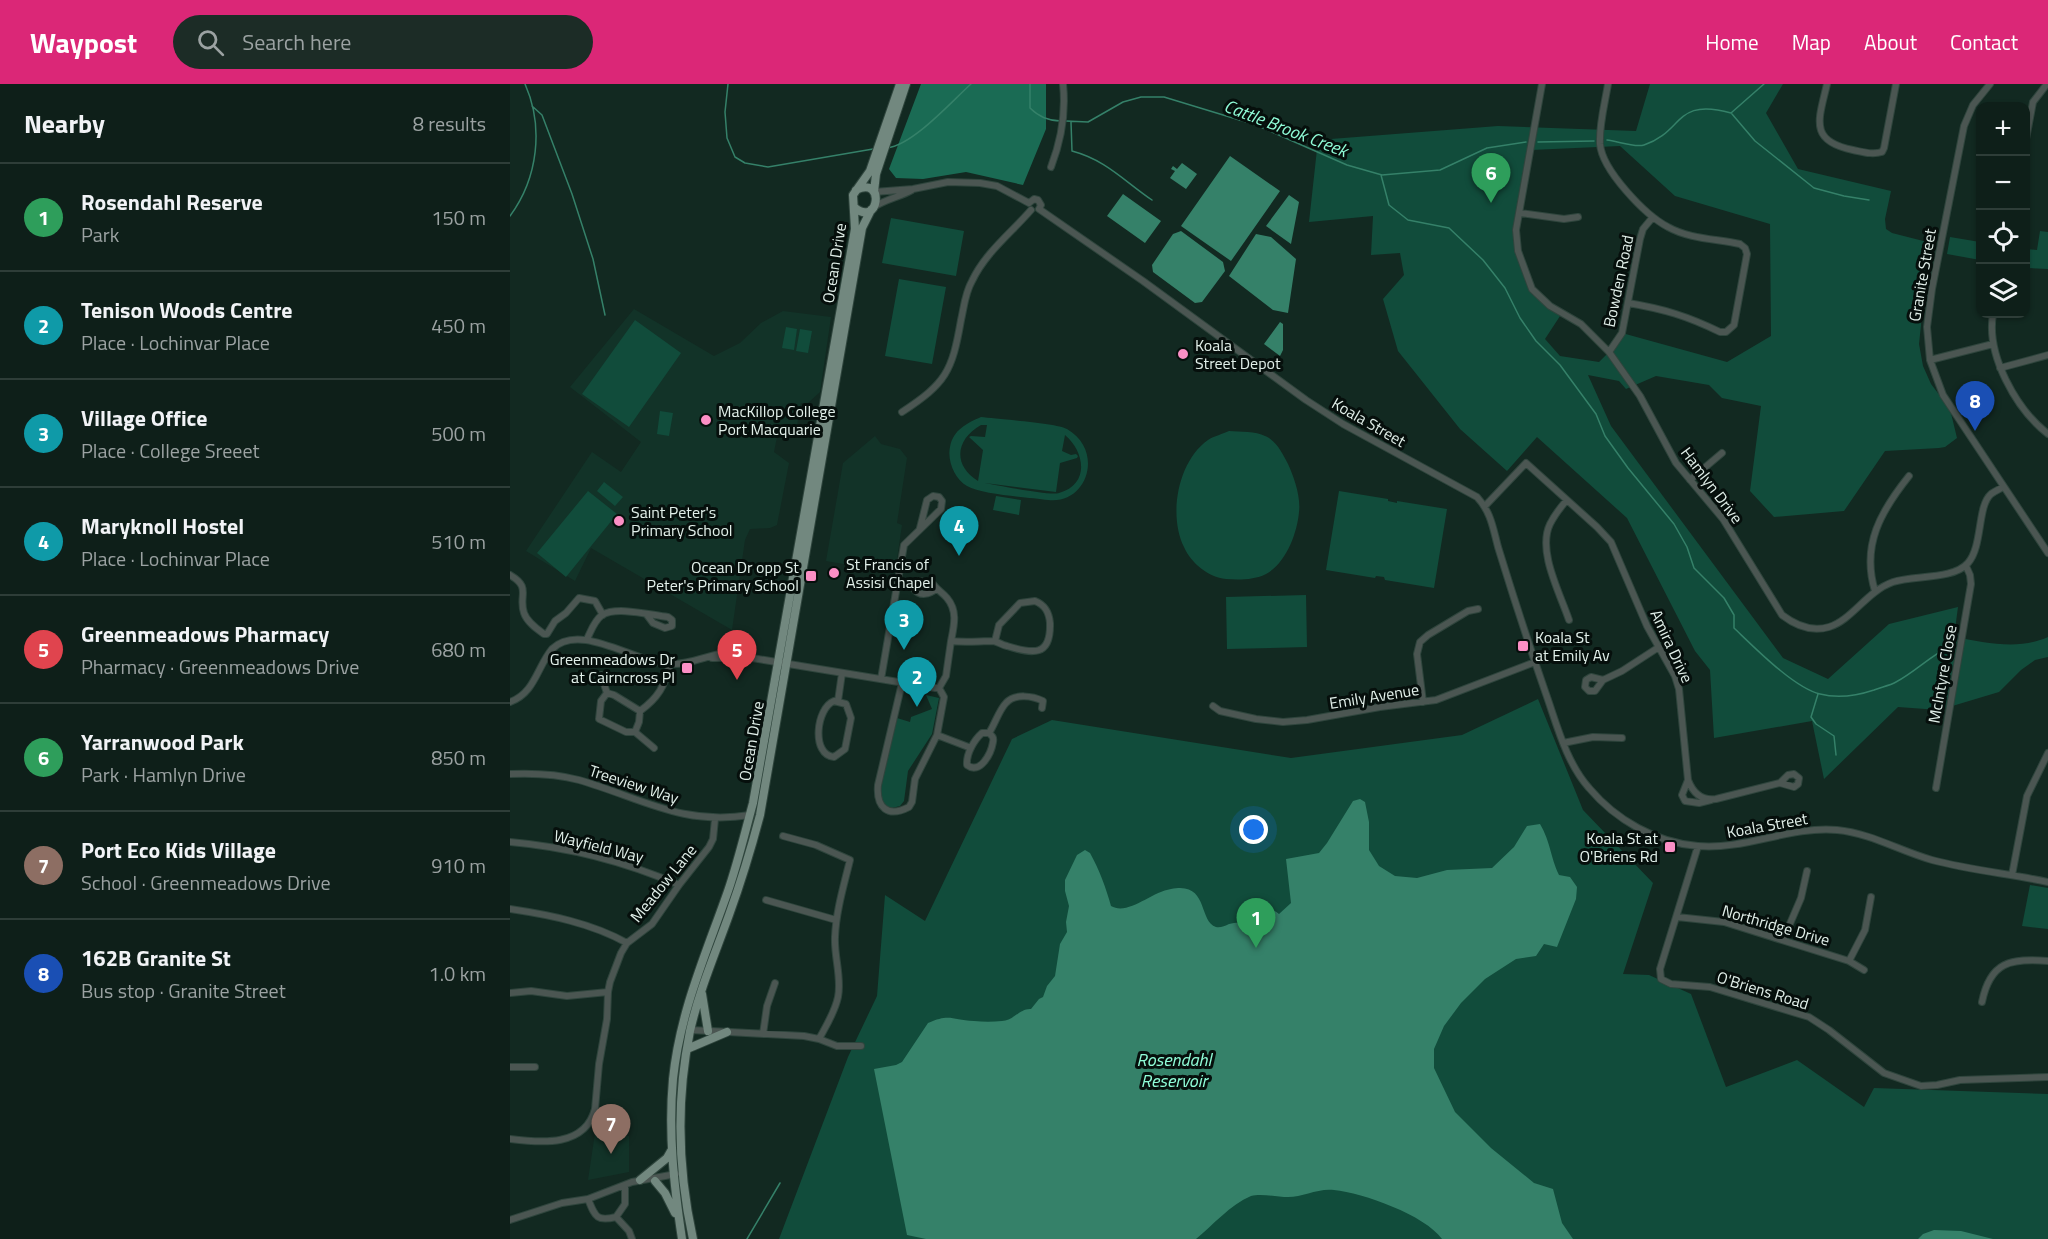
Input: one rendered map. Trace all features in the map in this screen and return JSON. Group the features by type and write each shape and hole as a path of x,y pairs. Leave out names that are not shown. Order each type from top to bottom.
{"main road":[{"path":"878,157 852,197 854,207 862,212 873,208 876,198 874,192 878,157 900,84"},
{"path":"886,133 906,84"},
{"path":"856,190 866,187 874,192"},
{"name":"Ocean Drive","path":"682,1239 673,1176 672,1150 673,1079 681,1029 695,979 728,891 750,815 855,226 854,207"},
{"name":"Ocean Drive","path":"693,1239 682,1175 681,1106 687,1049 702,990 738,890 760,815 862,228 873,208"},
{"path":"702,990 708,1031"},
{"path":"681,1029 691,1030"},
{"path":"687,1049 728,1032"},
{"path":"640,1180 667,1158 672,1150"},
{"path":"655,1181 665,1193 679,1220"}],"street":[{"path":"1051,167 1060,144 1065,97 1063,84"},
{"name":"Hamlyn Drive","path":"1542,84 1516,230 1518,251 1532,289 1550,306 1581,324 1609,352 1640,396 1676,463 1723,519 1782,615 1795,624 1810,628 1829,627 1842,620 1875,591 1908,578 1947,574 1965,566"},
{"path":"1608,84 1600,143 1608,168 1616,179 1653,217 1669,228 1740,244 1745,248 1747,254 1734,325 1726,333 1687,316 1628,303"},
{"path":"1827,84 1819,116 1820,129 1824,136 1835,146 1877,153 1882,152 1884,148 1896,84"},
{"path":"1979,84 1988,86"},
{"path":"2030,116 2033,102 2047,84"},
{"name":"Granite Street","path":"1988,86 1967,116 1928,316 1926,338 1929,360 1943,395 2048,553"},
{"path":"874,192 913,189 948,182 980,183 997,186 1029,202"},
{"path":"873,208 885,200 913,189"},
{"path":"1029,202 1034,199 1038,200 1041,205 1036,211 1030,210"},
{"path":"902,412 932,391 948,372 954,358 971,281 990,254 1030,210 1029,202"},
{"name":"Koala Street","path":"1039,209 1143,281 1306,400 1343,424 1473,494 1485,506 1563,743 1588,788 1635,827 1674,842 1698,846 1732,846 1801,830 1838,830 1860,834 1941,862 2048,882"},
{"path":"1520,213 1564,219 1578,217"},
{"name":"Bowden Road","path":"1609,352 1622,333 1640,239 1643,229 1653,217"},
{"path":"1992,318 1993,344 2000,368 2025,409 2048,434"},
{"path":"1929,360 1993,344"},
{"path":"2000,368 2048,356"},
{"path":"1690,480 1722,453"},
{"name":"Amira Drive","path":"1485,506 1526,464 1611,542 1647,626 1679,688 1688,780 1696,794"},
{"path":"1875,591 1870,576 1869,559 1874,535 1884,512 1910,476"},
{"path":"1965,566 1976,549 1986,501 1992,493 2003,487"},
{"path":"880,679 903,548 941,509 942,501 939,497 933,496 927,500 920,528"},
{"path":"1566,501 1550,523 1545,543 1547,558 1569,620"},
{"name":"McIntyre Close","path":"1936,789 1971,584 1970,575 1965,566"},
{"path":"510,575 518,580 524,589 525,615 544,634 547,634 555,621 566,613 579,598 595,601 603,615"},
{"path":"935,586 949,601 955,613 946,676 939,688"},
{"path":"951,641 970,643 995,641 1018,649 1037,652 1048,644 1050,620 1046,610 1035,601 1020,603 999,625 995,641"},
{"path":"1423,702 1417,654 1420,642 1468,611 1478,609"},
{"path":"587,639 593,625 603,615 621,611 646,615"},
{"path":"510,702 520,698 530,689 548,653 557,644 573,638 587,639 641,658 670,664 726,656"},
{"path":"726,656 729,648 734,646 739,648 740,656"},
{"path":"1603,680 1622,671 1659,647"},
{"path":"726,656 732,662 740,656 939,688"},
{"name":"Emily Avenue","path":"1213,706 1227,713 1293,722 1446,697 1535,662"},
{"path":"635,732 640,711 651,703 662,690 670,664"},
{"path":"838,701 842,673"},
{"path":"601,675 607,693"},
{"path":"903,683 895,720 882,761 878,785 878,801 886,810 896,812 909,807 916,775 938,735 944,697 939,688"},
{"path":"607,693 640,711"},
{"path":"607,693 601,700 599,719 626,732 635,732 654,748"},
{"path":"989,733 1006,703 1014,698 1034,697 1043,701 1042,708"},
{"path":"838,701 849,708 850,730 842,753 830,757 823,752 820,744 822,715 825,706 838,701"},
{"path":"989,733 992,735 993,743 982,764 977,769 973,769 967,765 966,760 971,748 979,735 989,733"},
{"path":"938,735 971,748"},
{"path":"1563,743 1593,737 1622,738"},
{"path":"2012,875 2027,796 2048,753"},
{"name":"Treeview Way","path":"510,774 537,774 578,779 672,812 715,819 750,815"},
{"path":"1688,780 1682,796 1685,801 1692,803 1780,783"},
{"path":"1692,803 1696,794 1712,800"},
{"name":"Meadow Lane","path":"510,1139 559,1140 580,1134 586,1127 594,1109 610,982 627,943 652,924 709,847 713,839 715,819"},
{"path":"783,836 850,860 837,920 835,951 839,980 838,997 819,1039"},
{"name":"Wayfield Way","path":"510,842 601,858 642,869 679,885"},
{"name":"O'Briens Road","path":"1698,846 1660,969 1660,979 1671,984 1710,987 1809,1017 1884,1073 1921,1086 1960,1080 2048,1077"},
{"path":"1783,940 1801,898 1807,871"},
{"path":"1849,961 1865,930 1872,897"},
{"path":"766,900 837,920"},
{"path":"510,909 574,921 627,943"},
{"name":"Northridge Drive","path":"1677,917 1724,922 1849,961 1864,970"},
{"path":"1982,1002 1985,989 1995,970 2013,963 2048,962"},
{"path":"763,1034 767,1006 775,983"},
{"path":"510,993 531,991 567,996 608,992"},
{"path":"691,1030 804,1036 837,1046 861,1046"},
{"path":"510,1067 536,1067"},
{"path":"510,1220 562,1203 588,1199 640,1180 682,1175"},
{"path":"627,1184 655,1181 673,1176"},
{"path":"588,1199 598,1218 616,1217 625,1204 627,1184"},
{"path":"616,1217 629,1231 632,1239"}],"shaded area":[{"path":"921,84 1046,84 1046,129 1023,185 966,172 923,179 896,178 889,169"},
{"path":"1650,84 1783,84 1766,113 1798,169 1891,191 1885,219 1886,229 1892,233 1935,244 1928,267 1926,292 1919,305 1921,325 1919,344 1923,366 1931,384 1950,409 1957,438 1945,447 1885,451 1844,511 1774,517 1750,491 1761,406 1722,398 1709,385 1656,376 1626,389 1619,381 1588,375 1611,426 1783,658 1828,679 1889,624 1958,607 1954,637 1989,643 2025,644 2048,637 2048,657 2035,660 2021,670 1999,692 1939,710 1898,707 1824,779 1812,721 1714,738 1710,670 1695,651 1627,518 1537,437 1507,471 1460,429 1398,351 1383,299 1404,275 1400,253 1371,255 1373,216 1309,222 1318,140 1498,126 1636,131","holes":["1620,146 1675,196 1770,224 1771,336 1727,362 1622,333 1599,362 1560,356 1545,339 1562,313 1532,289 1518,251 1520,213 1531,150"]},
{"path":"891,218 964,231 956,276 882,263"},
{"path":"2040,231 2048,232 2048,269 2030,268 2030,249 2037,250"},
{"path":"1950,237 1976,241 1976,259 1947,254"},
{"path":"899,279 946,287 932,364 885,356"},
{"name":"MacKillop College Port Macquarie","path":"634,309 714,356 740,343 761,323 783,311 831,317 820,392 808,403 801,403 795,437 777,437 774,452 789,463 777,525 770,528 750,529 745,540 732,630 591,548 575,581 526,551 592,452 621,472 641,442 570,387"},
{"path":"635,320 681,353 629,427 582,394"},
{"path":"786,327 797,329 794,350 782,348"},
{"path":"800,329 812,331 808,353 796,351"},
{"path":"660,411 673,413 669,436 657,434"},
{"path":"981,417 1067,429 1079,439 1086,450 1088,462 1081,486 1073,494 1062,499 1048,500 994,494 967,486 953,469 950,447 957,432","holes":["981,425 987,425 985,437 969,437 983,450 978,481 964,467 960,452 966,437","1065,435 1077,450 1081,467 1076,483 1069,489 1054,494 985,483 1056,492 1060,463 1078,456 1062,451"]},
{"path":"1229,431 1257,433 1273,441 1288,464 1299,500 1296,529 1285,555 1266,574 1252,578 1219,578 1201,568 1191,558 1179,534 1177,505 1179,489 1189,461 1208,440"},
{"name":"MacKillop College Port Macquarie","path":"875,436 881,444 900,449 907,458 897,523 902,525 895,573 826,561 843,463"},
{"path":"604,482 623,497 615,506 597,491"},
{"path":"588,491 617,514 566,577 537,553"},
{"path":"1339,491 1388,499 1388,501 1397,503 1397,501 1447,509 1434,588 1385,580 1384,577 1376,576 1375,578 1326,570"},
{"path":"996,496 1021,500 1019,515 993,510"},
{"path":"1306,595 1307,647 1227,649 1226,597"},
{"path":"926,695 939,698 932,734 908,771 904,801 900,806 892,808 884,806 878,792 890,737 897,718 910,722 911,717 932,709"},
{"path":"1538,699 1583,810 1653,883 1623,974 1649,975 1691,994 1726,1087 1797,1060 1864,1107 1874,1088 2048,1094 2048,1239 779,1239 848,1057 877,996 885,895 925,921 1012,739 1052,720 1291,758 1462,735"},
{"path":"2030,885 2048,888 2048,929 2022,926"},
{"path":"595,1133 629,1136 629,1172 588,1180"}],"water":[{"path":"1230,156 1280,191 1231,261 1181,226"},
{"path":"1182,163 1197,174 1186,189 1170,178 1175,171 1171,169 1173,166 1177,169"},
{"path":"1123,194 1161,221 1145,243 1107,216"},
{"path":"1289,195 1299,202 1291,244 1266,226"},
{"path":"1181,231 1223,262 1225,271 1202,302 1195,303 1153,272 1152,265 1173,234"},
{"path":"1256,234 1271,237 1296,259 1288,313 1273,310 1229,276"},
{"path":"1280,322 1283,324 1283,350 1280,356 1264,344"},
{"name":"Rosendahl Reservoir","path":"1360,799 1365,802 1369,822 1369,850 1379,866 1395,876 1417,878 1447,870 1492,868 1514,847 1527,826 1540,824 1559,875 1570,877 1577,887 1576,899 1557,947 1544,944 1536,956 1516,959 1485,979 1461,1003 1444,1026 1434,1049 1434,1068 1455,1112 1491,1148 1534,1183 1553,1189 1562,1223 1573,1239 1442,1239 1434,1230 1408,1214 1376,1200 1334,1190 1316,1191 1294,1197 1251,1196 1229,1210 1196,1239 926,1239 907,1235 874,1069 902,1062 928,1023 935,1020 946,1018 995,1022 1006,1020 1023,1010 1031,1009 1043,997 1047,986 1055,976 1060,944 1067,932 1069,906 1065,880 1077,855 1085,850 1090,853 1111,906 1125,908 1163,891 1183,888 1192,891 1197,896 1210,923 1221,927 1245,921 1266,909 1279,914 1291,903 1286,859 1319,853 1353,801"},
{"path":"1934,1230 1961,1231 1993,1239 1918,1239 1923,1234"}],"waterway":[{"path":"510,216 527,185 535,152 535,117 525,84"},
{"path":"728,84 725,112 727,138 735,157 745,163 768,167 873,149"},
{"path":"887,148 897,145 920,131 971,84"},
{"name":"Cattle Brook Creek","path":"1030,84 1030,108 1044,118 1061,121"},
{"name":"Cattle Brook Creek","path":"1607,140 1644,145 1657,139 1681,118 1699,109 1731,113 1764,84"},
{"name":"Cattle Brook Creek","path":"1066,121 1088,122 1123,102 1141,97 1164,97 1256,125 1347,165 1382,175 1440,170 1487,148 1526,142"},
{"path":"532,106 542,115 572,194 593,259 605,315"},
{"name":"Cattle Brook Creek","path":"1732,114 1755,141 1814,188 1869,200"},
{"path":"1071,122 1072,151 1105,165 1152,200"},
{"name":"Cattle Brook Creek","path":"1538,142 1594,141"},
{"path":"1381,175 1389,205 1408,220 1449,228 1483,260 1505,288 1520,318 1536,341 1560,365 1596,414 1605,436 1674,524 1687,547 1694,568 1724,598 1734,615 1734,628 1775,666 1798,684 1810,690 1827,696 1847,696 1893,683 1949,647"},
{"path":"1818,694 1811,717 1816,724 1834,736 1836,755"},
{"path":"747,1239 780,1183"}],"place":[{"name":"Yarranwood Park","path":"1491,203"},
{"name":"Koala Street Depot","path":"1183,354"},
{"name":"MacKillop College Port Macquarie","path":"706,420"},
{"name":"162B Granite St","path":"1975,431"},
{"name":"Saint Peter's Primary School","path":"619,521"},
{"name":"Maryknoll Hostel","path":"959,556"},
{"name":"St Francis of Assisi Chapel","path":"834,573"},
{"name":"Ocean Dr opp St Peter's Primary School","path":"811,576"},
{"name":"Koala St at Emily Av","path":"1523,646"},
{"name":"Village Office","path":"904,650"},
{"name":"Greenmeadows Dr at Cairncross Pl","path":"687,668"},
{"name":"Greenmeadows Pharmacy","path":"737,680"},
{"name":"Tenison Woods Centre","path":"917,707"},
{"name":"Koala St at O'Briens Rd","path":"1670,847"},
{"name":"Rosendahl Reserve","path":"1256,948"},
{"name":"Port Eco Kids Village","path":"611,1154"}]}
